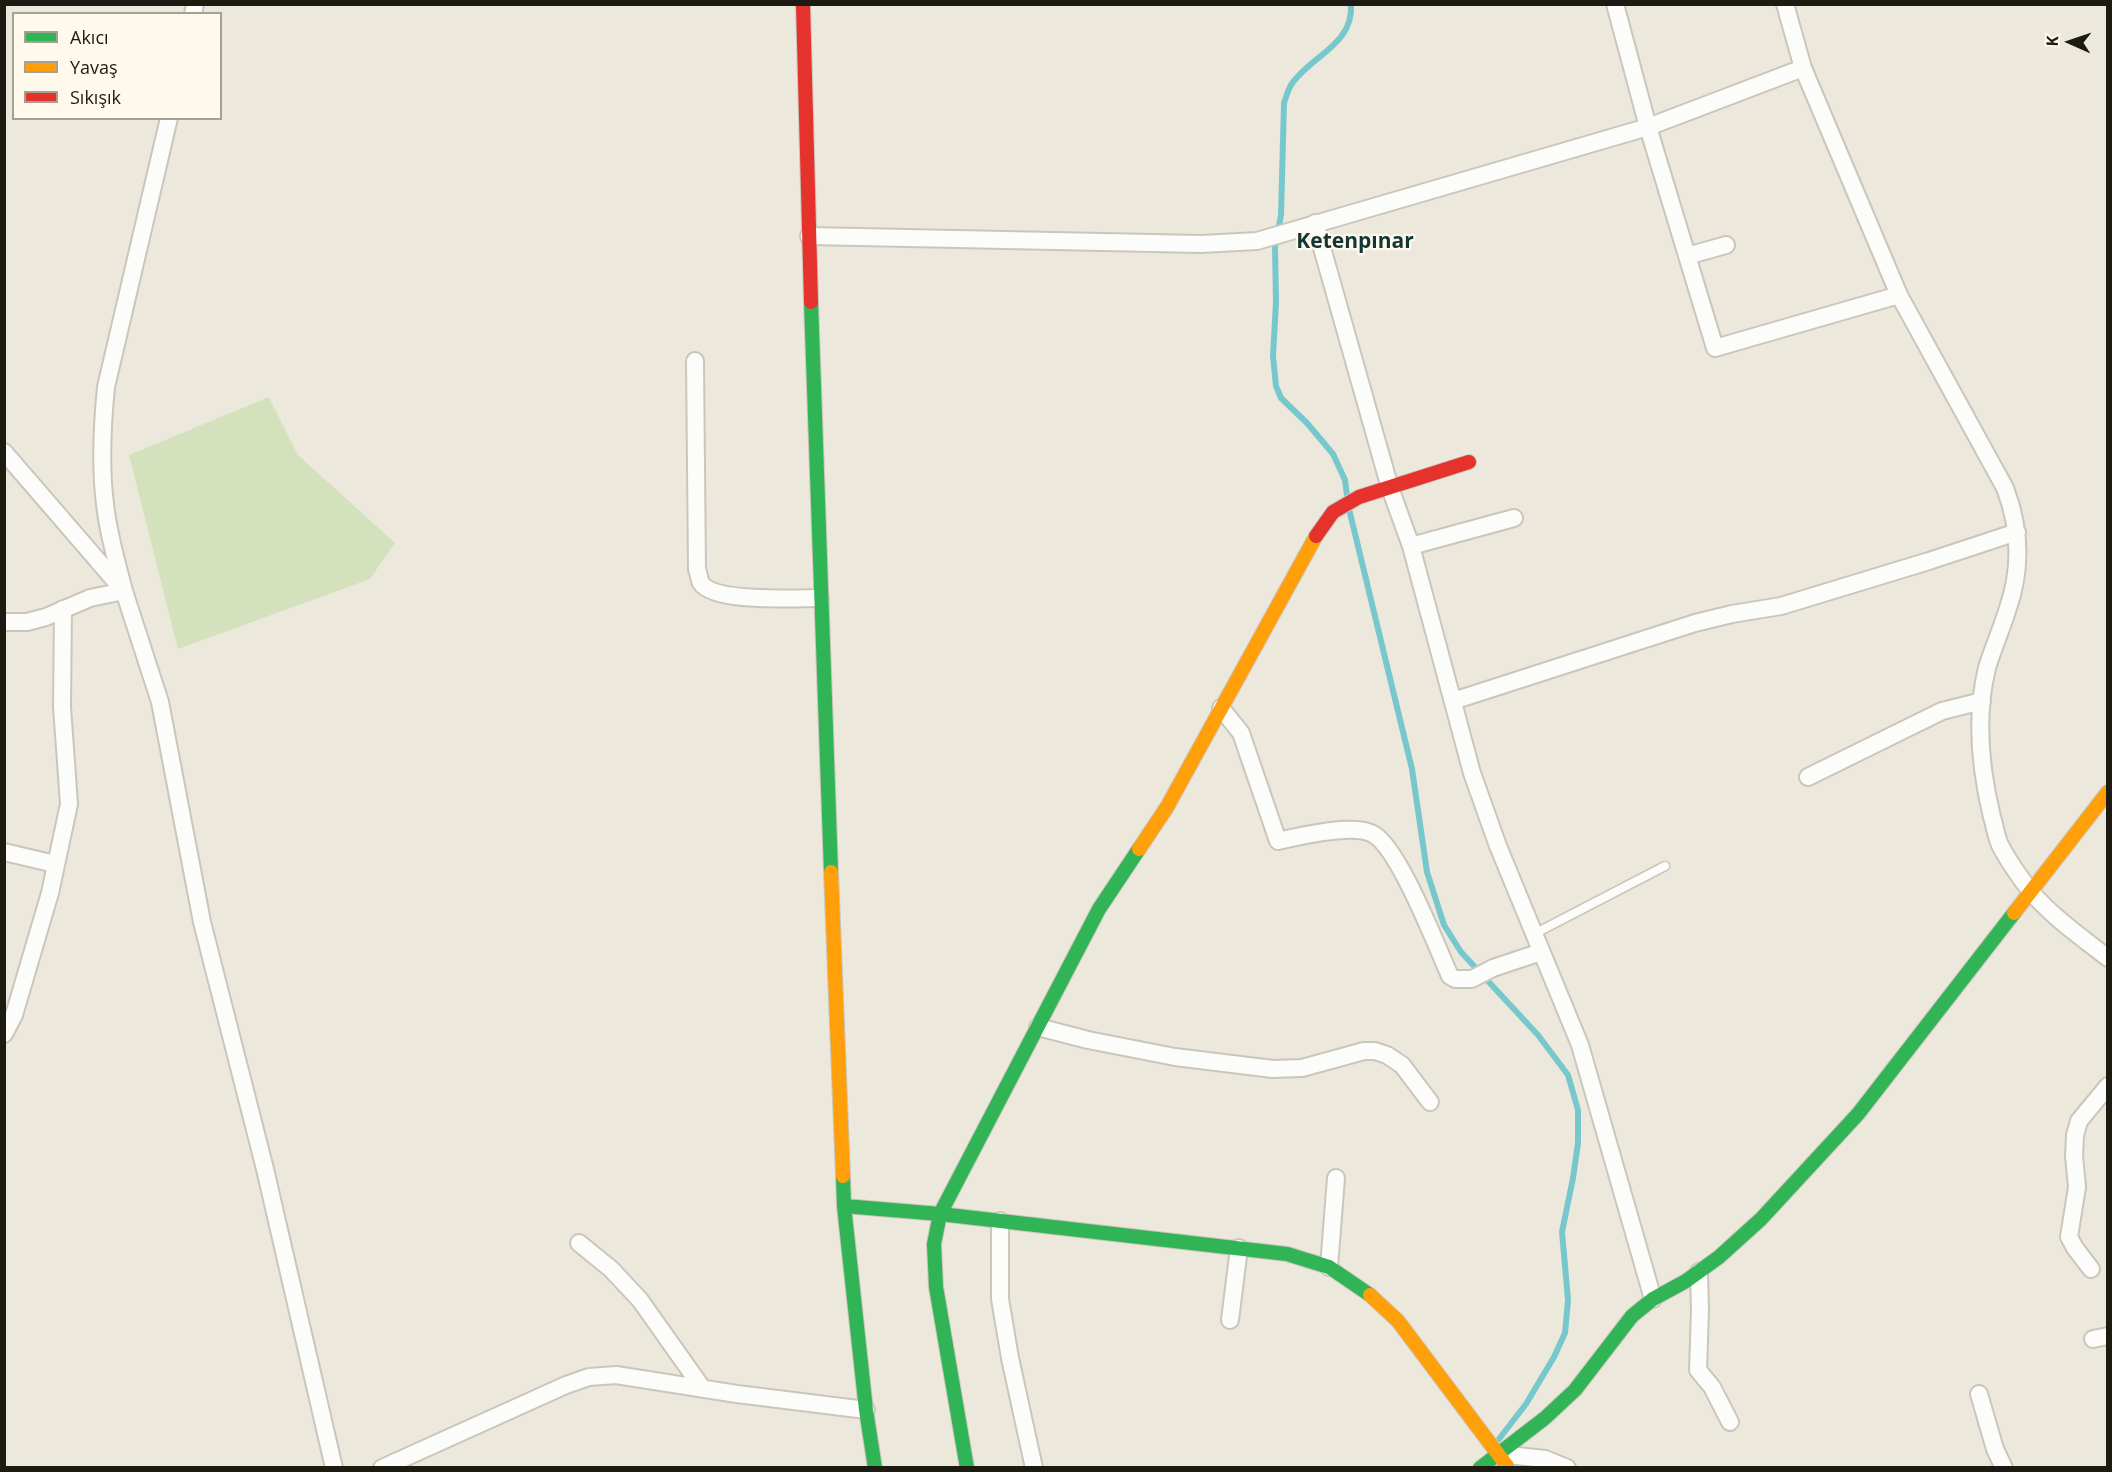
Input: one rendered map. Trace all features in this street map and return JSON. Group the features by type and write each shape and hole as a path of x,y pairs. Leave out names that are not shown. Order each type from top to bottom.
{"street":[{"path":"803,4 814,438 844,1206 866,1410 875,1467"},
{"path":"1615,4 1648,127 1715,348 1899,295"},
{"path":"1789,7 1803,68 1899,295 2005,488 2014,511 2018,569 2009,605 1988,667 1982,701 1980,746 1985,789 2000,846 2030,891 2050,912 2108,958"},
{"path":"809,236 1201,244 1257,241 1648,127 1803,68"},
{"path":"168,120 106,387 101,432 101,472 105,507 124,591 160,702 202,922 265,1169 333,1467"},
{"path":"1316,223 1390,488 1411,546 1472,773 1498,846 1580,1045 1653,1299"},
{"path":"1687,256 1726,245"},
{"path":"695,362 698,570 701,584 713,592 730,597 820,598"},
{"path":"4,453 124,591"},
{"path":"967,1467 936,1287 933,1244 940,1214 1099,909 1167,807 1323,524 1333,512 1359,497 1469,462"},
{"path":"1411,546 1514,518"},
{"path":"1453,701 1695,623 1781,606 2016,532"},
{"path":"4,622 27,622 46,617 90,598 124,591"},
{"path":"4,1034 14,1015 50,893 69,804 62,707 63,609"},
{"path":"1808,777 1942,711 1982,701"},
{"path":"1221,708 1241,733 1278,841 1354,829 1374,834 1390,849 1403,872 1450,976 1455,979 1472,979 1493,968 1542,952"},
{"path":"1504,1461 1575,1390 1632,1316 1653,1299 1699,1272 1719,1257 1761,1219 1858,1114 2108,792"},
{"path":"4,852 55,864"},
{"path":"1038,1027 1088,1040 1175,1057 1273,1069 1302,1068 1364,1051 1376,1052 1387,1055 1402,1065 1430,1102"},
{"path":"2091,1269 2074,1248 2069,1237 2077,1188 2075,1135 2079,1121 2108,1086"},
{"path":"1329,1268 1336,1178"},
{"path":"844,1206 940,1214 1287,1254 1329,1268 1365,1291 1398,1321 1504,1461"},
{"path":"1000,1221 1000,1299 1010,1358 1034,1467"},
{"path":"579,1243 611,1269 640,1300 704,1389"},
{"path":"1230,1320 1239,1248"},
{"path":"1699,1272 1701,1310 1698,1370 1712,1387 1730,1422"},
{"path":"382,1467 566,1385 589,1377 616,1375 866,1410"},
{"path":"1980,1394 1995,1449 2004,1467"},
{"path":"1480,1467 1504,1461 1545,1459 1567,1467"}],"lane":[{"path":"1534,934 1665,866"}],"green space":[{"path":"269,397 298,455 395,543 370,579 178,649 129,455"}],"waterway":[{"path":"1347,496 1345,480 1333,454 1307,423 1281,398 1276,386 1273,356 1276,302 1275,247 1281,215 1284,103 1290,87 1299,75 1329,49 1346,30 1351,4"},
{"path":"1349,509 1412,769 1427,872 1444,925 1461,952 1538,1035 1568,1075 1578,1110 1578,1143 1562,1232 1568,1300 1565,1333 1554,1357 1526,1404 1499,1439"}],"traffic: fast":[{"path":"811,302 831,872"},
{"path":"967,1468 936,1287 934,1244 940,1214 1099,909 1139,849"},
{"path":"1480,1468 1545,1418 1575,1390 1632,1316 1653,1299 1686,1281 1719,1257 1761,1219 1858,1114 2014,913"},
{"path":"843,1176 844,1206 866,1410 875,1468"},
{"path":"844,1206 940,1214 1287,1254 1329,1267 1370,1295"}],"traffic: slow":[{"path":"1139,849 1167,807 1316,536"},
{"path":"2014,913 2108,792"},
{"path":"831,872 843,1176"},
{"path":"1370,1295 1398,1321 1507,1466"}],"traffic: jam":[{"path":"803,4 811,302"},
{"path":"1316,536 1333,512 1359,497 1469,462"}],"district":[{"name":"Ketenpınar","path":"1355,242"}]}
